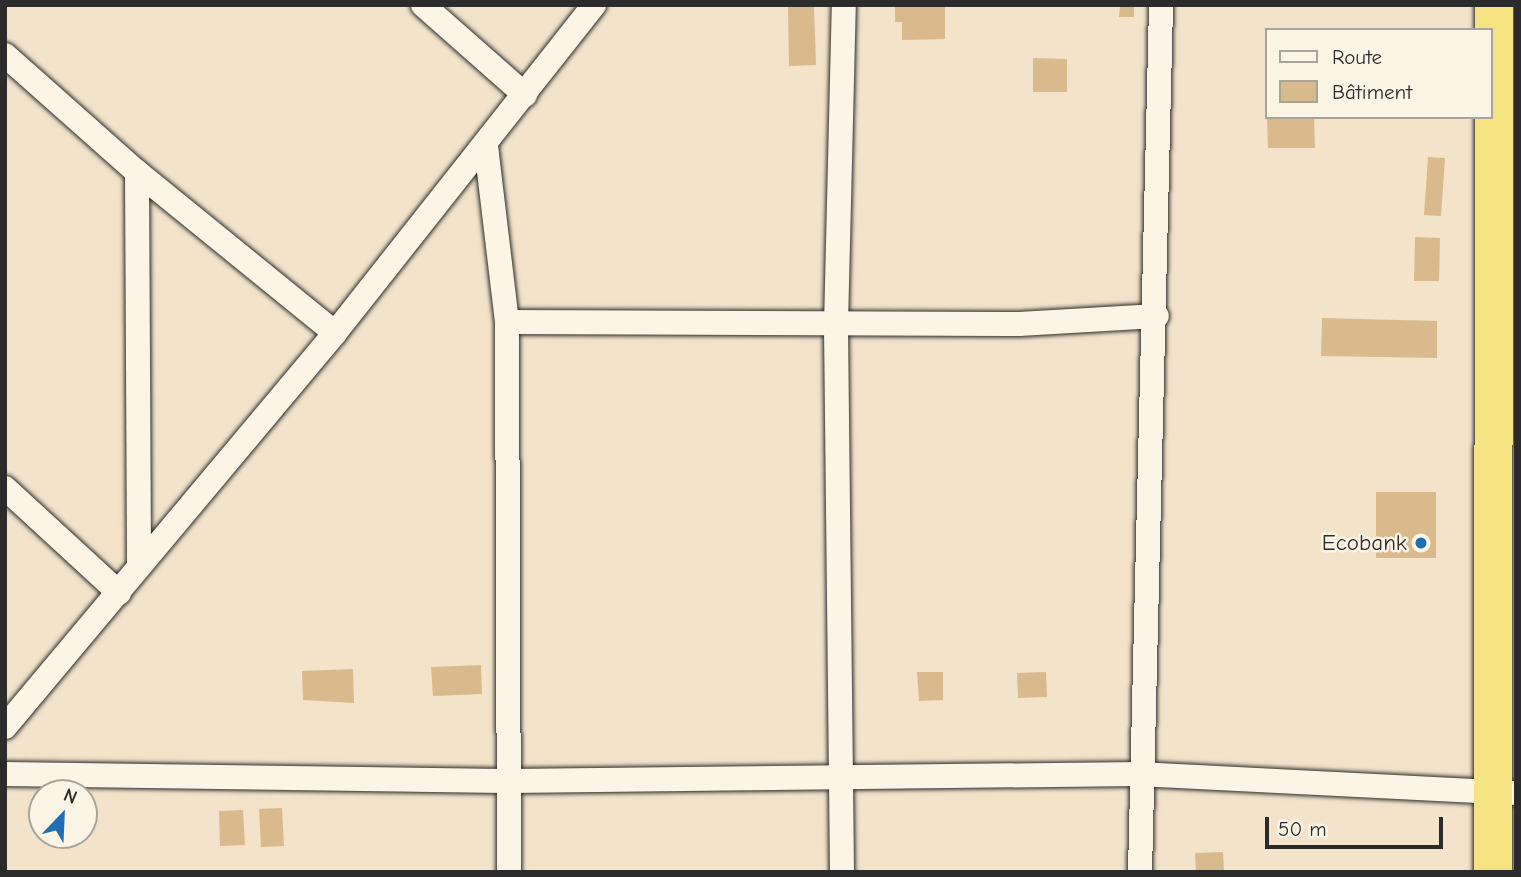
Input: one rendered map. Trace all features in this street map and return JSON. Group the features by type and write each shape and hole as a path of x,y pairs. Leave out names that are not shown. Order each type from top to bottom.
{"highway":[{"path":"1493,872 1504,792 1494,5"}],"street":[{"path":"423,5 525,95"},
{"path":"5,727 335,333 486,146 594,5"},
{"path":"842,872 836,325 844,5"},
{"path":"1140,872 1140,774 1157,316 1161,5"},
{"path":"5,55 136,172 335,333"},
{"path":"486,146 507,322 509,872"},
{"path":"136,172 139,566"},
{"path":"507,322 1019,324 1157,316"},
{"path":"5,488 119,593"},
{"path":"5,774 510,781 1140,774 1504,792"}],"building":[{"path":"895,5 945,5 945,39 902,40 902,22 895,22"},
{"path":"1120,5 1134,5 1134,17 1119,17"},
{"path":"788,7 814,7 816,65 789,66"},
{"path":"1033,58 1067,59 1067,92 1033,92"},
{"path":"1267,119 1314,119 1315,148 1268,148"},
{"path":"1428,157 1445,158 1441,216 1424,215"},
{"path":"1415,237 1440,238 1439,281 1414,281"},
{"path":"1322,318 1437,321 1437,358 1321,356"},
{"path":"1376,492 1436,492 1436,558 1376,558"},
{"path":"481,665 482,694 433,696 431,667"},
{"path":"353,669 354,703 303,700 302,671"},
{"path":"917,672 943,672 943,700 919,701"},
{"path":"1046,672 1047,697 1018,698 1017,673"},
{"path":"282,808 284,846 261,847 259,809"},
{"path":"243,810 245,845 220,846 219,811"},
{"path":"1223,852 1224,872 1196,872 1195,853"}],"place":[{"name":"Ecobank","path":"1421,543"}]}
